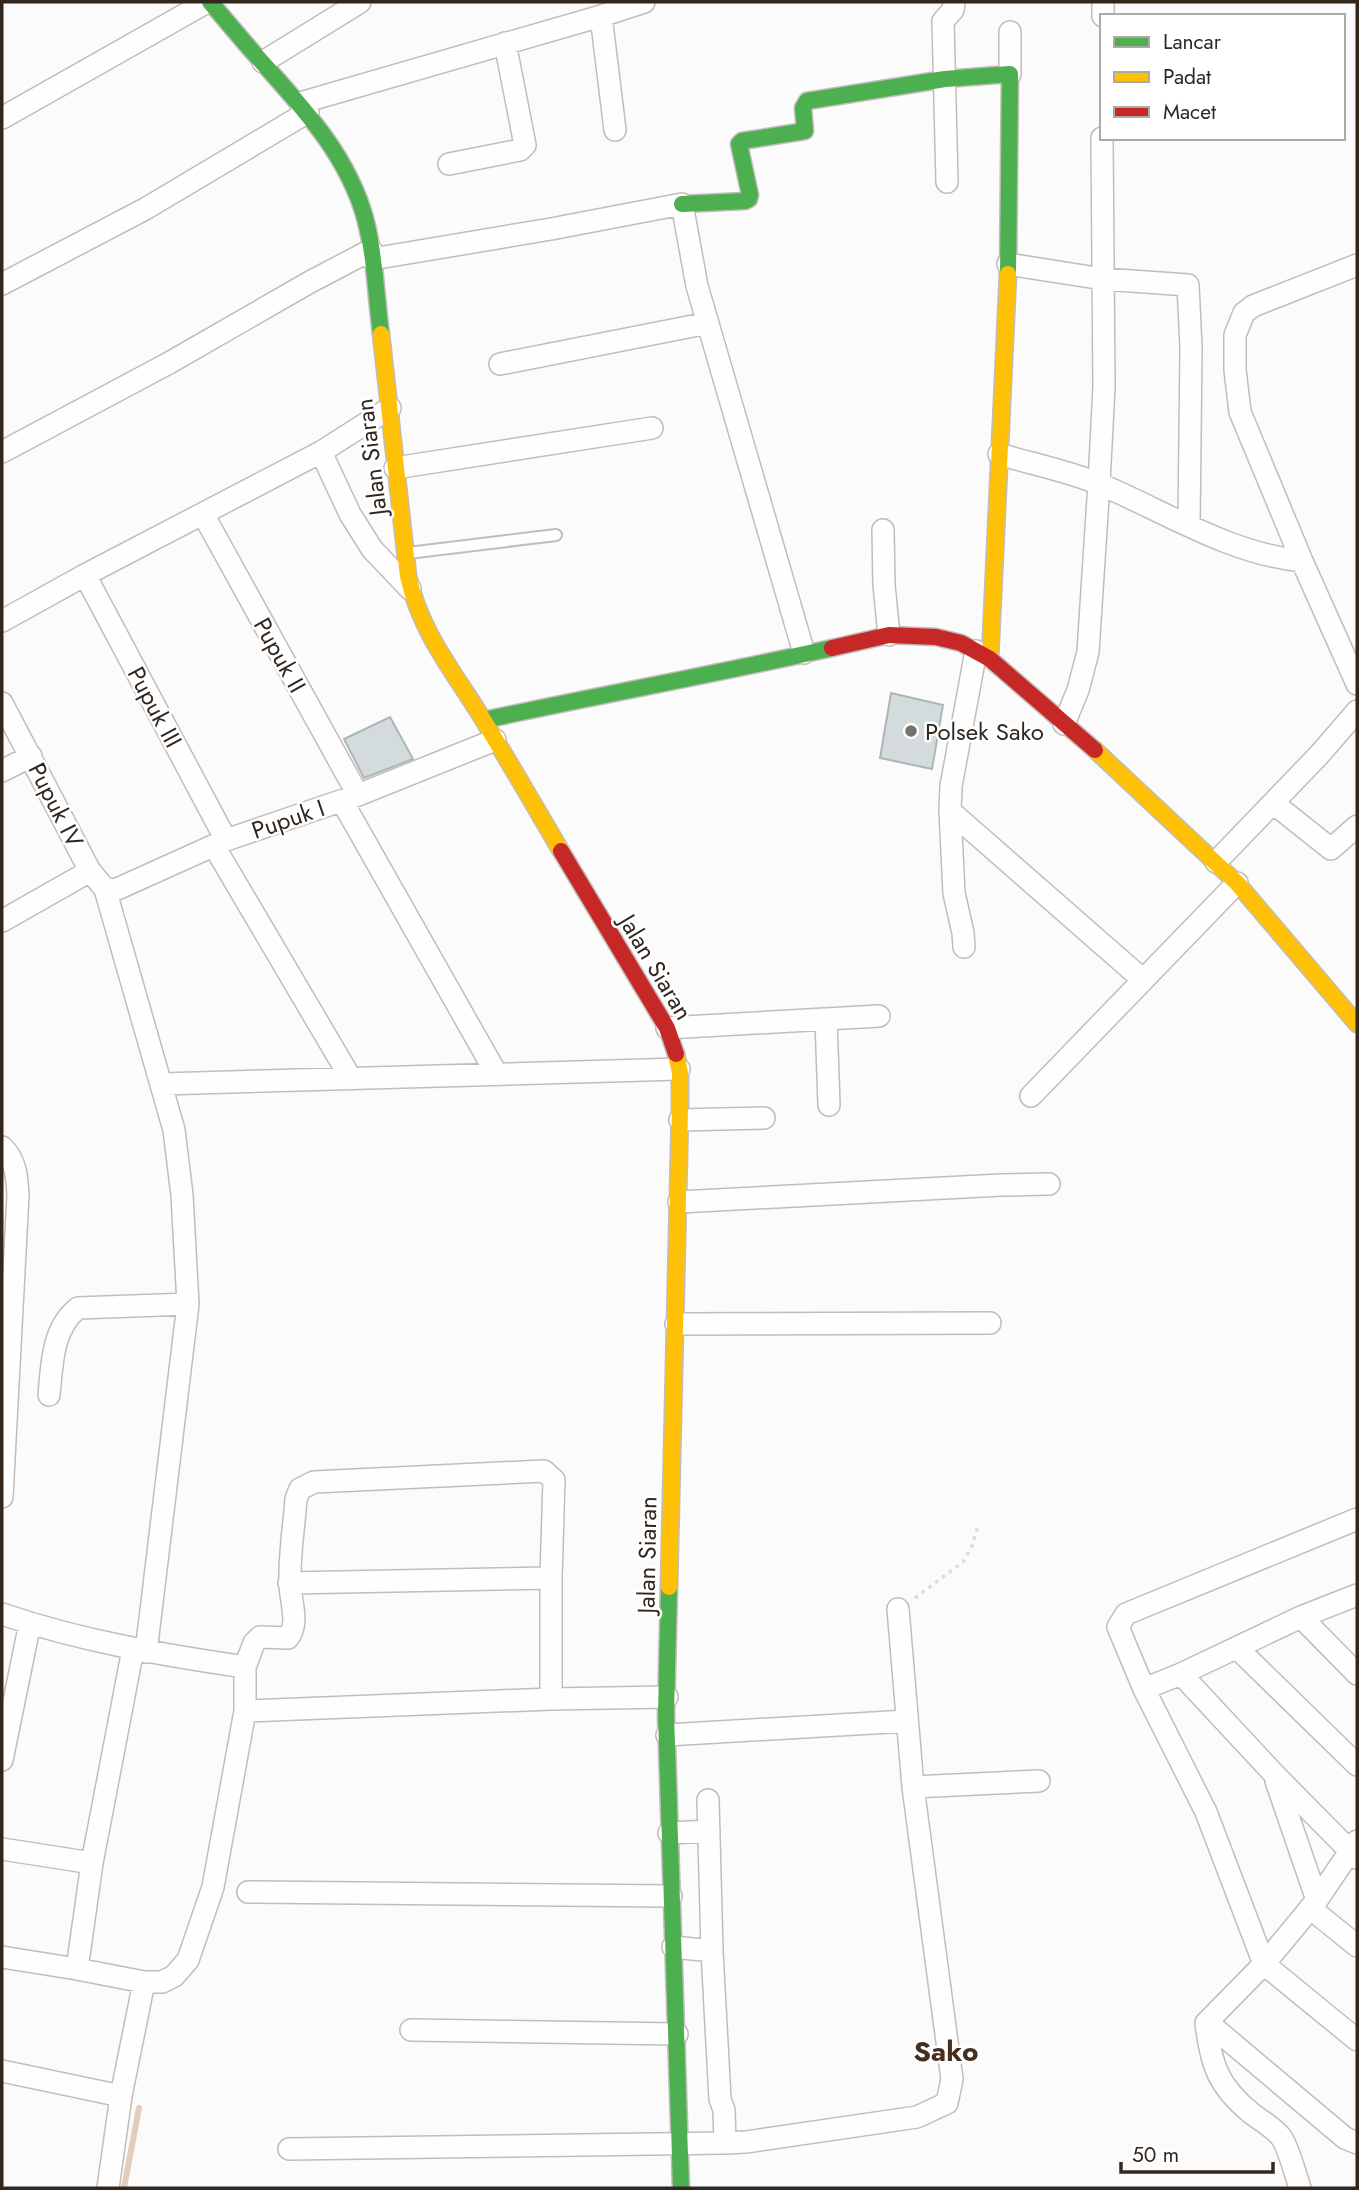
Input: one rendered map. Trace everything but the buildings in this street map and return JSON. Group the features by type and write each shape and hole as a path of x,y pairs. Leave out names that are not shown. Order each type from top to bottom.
{"street":[{"name":"Jalan Siaran","path":"209,2 304,107 341,159 356,190 369,233 384,379 390,408 405,553 414,606 667,1028 675,1046 679,1069 680,1120 667,1735 681,2188"},
{"path":"2,118 209,2"},
{"path":"263,62 360,2"},
{"path":"2,284 145,209 304,107 644,2"},
{"path":"947,182 943,21 953,9 954,2"},
{"path":"601,16 615,130"},
{"path":"964,947 954,893 951,786 983,655 999,454 1008,264 1010,32"},
{"path":"449,164 520,150 525,145 505,43"},
{"path":"2,452 169,363 310,282 372,255 551,229 682,204 745,201 750,195 739,144 742,141 806,131 803,108 807,101 945,79 1010,74"},
{"path":"1064,724 1078,690 1088,652 1099,484 1104,387 1102,140"},
{"path":"682,204 697,286 804,653"},
{"path":"1008,264 1103,279 1188,285 1192,348 1189,525"},
{"path":"1357,265 1252,306 1244,313 1235,335 1235,370 1240,412 1357,684"},
{"path":"500,364 708,323"},
{"path":"2,621 321,452 390,408"},
{"path":"395,468 652,428"},
{"path":"321,452 350,514 372,549 410,589"},
{"path":"999,454 1099,484 1246,548 1282,559 1302,561"},
{"name":"Pupuk II","path":"203,514 496,1073"},
{"path":"883,530 884,586 889,635"},
{"name":"Pupuk III","path":"85,575 220,843 350,1077"},
{"path":"484,720 602,694 719,673 889,635 936,637 961,643 983,655 1109,762 1216,862 1357,1024"},
{"name":"Pupuk IV","path":"2,702 90,871"},
{"path":"1216,862 1320,754 1357,711"},
{"name":"Pupuk I","path":"105,889 115,890 220,843 350,798 495,740"},
{"path":"2,771 31,756"},
{"path":"1273,803 1331,849 1357,826"},
{"path":"950,811 1142,979"},
{"path":"2,921 90,871 105,889 174,1130 182,1195 188,1304 139,1651 92,1863 78,1969"},
{"path":"1031,1096 1237,883"},
{"path":"667,1028 879,1016"},
{"path":"826,1019 829,1105"},
{"path":"162,1084 679,1069"},
{"path":"680,1120 764,1118"},
{"path":"2,1147 17,1171 18,1195 2,1497"},
{"path":"679,1202 1049,1184"},
{"path":"49,1395 52,1361 62,1325 78,1308 188,1304"},
{"path":"676,1324 990,1323"},
{"path":"2,1957 144,1982 162,1982 174,1976 188,1959 213,1887 245,1711 245,1667 254,1643 260,1637 288,1638 293,1632 289,1583 296,1499 300,1489 314,1482 544,1471 554,1480 551,1699"},
{"path":"1357,1519 1126,1614 1118,1627 1144,1689 1206,1812 1264,1964 1357,2040"},
{"path":"289,1583 551,1578"},
{"path":"1144,1689 1301,1617 1357,1595"},
{"path":"289,2148 746,2142 917,2117 947,2103 952,2079 913,1787 898,1609"},
{"path":"2,1614 139,1651 245,1667"},
{"path":"1301,1617 1357,1674"},
{"path":"2,1760 30,1623"},
{"path":"1237,1648 1357,1765"},
{"path":"1181,1674 1275,1775 1354,1850 1264,1964 1206,2022"},
{"path":"245,1711 667,1697"},
{"path":"667,1735 907,1721"},
{"path":"1275,1775 1314,1904 1357,1946"},
{"path":"913,1787 1039,1781"},
{"path":"708,1800 712,1951 725,2143"},
{"path":"669,1833 709,1831"},
{"path":"2,1849 92,1863"},
{"path":"248,1892 671,1896"},
{"path":"673,1947 712,1951"},
{"path":"108,2188 121,2096 144,1982"},
{"path":"1206,2022 1345,2138 1357,2143"},
{"path":"1206,2022 1216,2071 1223,2084 1232,2097 1282,2137 1300,2188"},
{"path":"411,2030 677,2034"},
{"path":"2,2071 121,2096"}],"lane":[{"path":"405,553 556,536"}],"path":[{"path":"898,1609 963,1562 972,1546 978,1525"}],"waterway":[{"path":"124,2188 139,2108"}],"traffic: fast":[{"path":"210,2 303,108 346,170 357,193 368,232 381,334"},
{"path":"682,204 749,199 739,144 742,141 805,131 803,108 807,101 945,79 1010,74 1008,274"},
{"path":"484,720 832,648"},
{"path":"669,1587 666,1714 681,2188"}],"traffic: slow":[{"path":"990,659 1008,274"},
{"path":"381,334 408,576 413,596 437,648 561,851"},
{"path":"1095,750 1237,883 1357,1024"},
{"path":"669,1587 680,1109 680,1073 676,1054"}],"traffic: jam":[{"path":"832,648 889,635 936,637 961,643 990,659 1095,750"},
{"path":"561,851 667,1028 676,1054"}],"place":[{"name":"Polsek Sako","path":"911,731"}],"district":[{"name":"Sako","path":"946,2051"}]}
